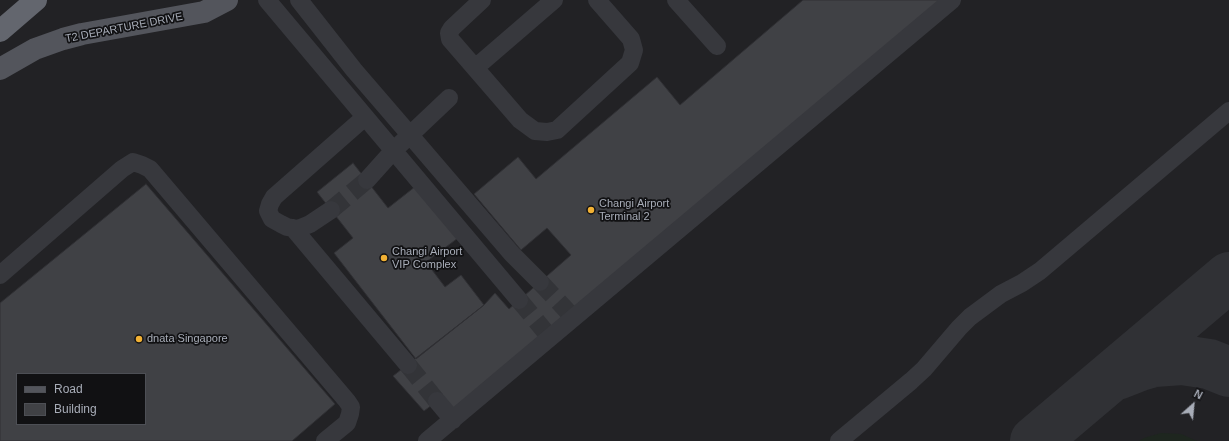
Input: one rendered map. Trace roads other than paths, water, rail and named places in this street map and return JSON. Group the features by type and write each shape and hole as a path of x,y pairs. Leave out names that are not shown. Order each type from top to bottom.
{"highway":[{"path":"0,31 36,0"}],"main road":[{"name":"T2 DEPARTURE DRIVE","path":"0,69 35,49 63,39 82,34 204,12 227,0"}],"lane":[{"path":"267,0 519,300"},
{"path":"299,0 354,70 512,254 540,282"},
{"path":"482,0 452,28 449,33 450,39 520,120 535,131 547,132 556,130 630,62 634,50 631,39 597,0"},
{"path":"475,68 554,0"},
{"path":"676,0 717,46"},
{"path":"683,0 694,20"},
{"path":"427,441 549,336 952,0"},
{"path":"338,83 354,70"},
{"path":"367,180 393,151 449,98"},
{"path":"840,441 924,369 959,328 970,318 1001,294 1040,271 1229,111"},
{"path":"331,210 304,227 293,228 272,219 269,215 268,208 272,200 365,117"},
{"path":"0,275 122,168 133,162 150,169 351,407 347,423 325,441"},
{"path":"293,228 408,364"},
{"path":"474,248 493,231"},
{"path":"494,271 512,254"},
{"path":"437,401 453,420"}],"tunnel":[{"path":"331,210 367,180"},
{"path":"540,282 571,315"},
{"path":"519,300 548,335"},
{"path":"408,365 437,401"}],"place":[{"name":"Changi Airport Terminal 2","path":"591,210"},
{"name":"Changi Airport VIP Complex","path":"384,258"},
{"name":"dnata Singapore","path":"139,339"}]}
